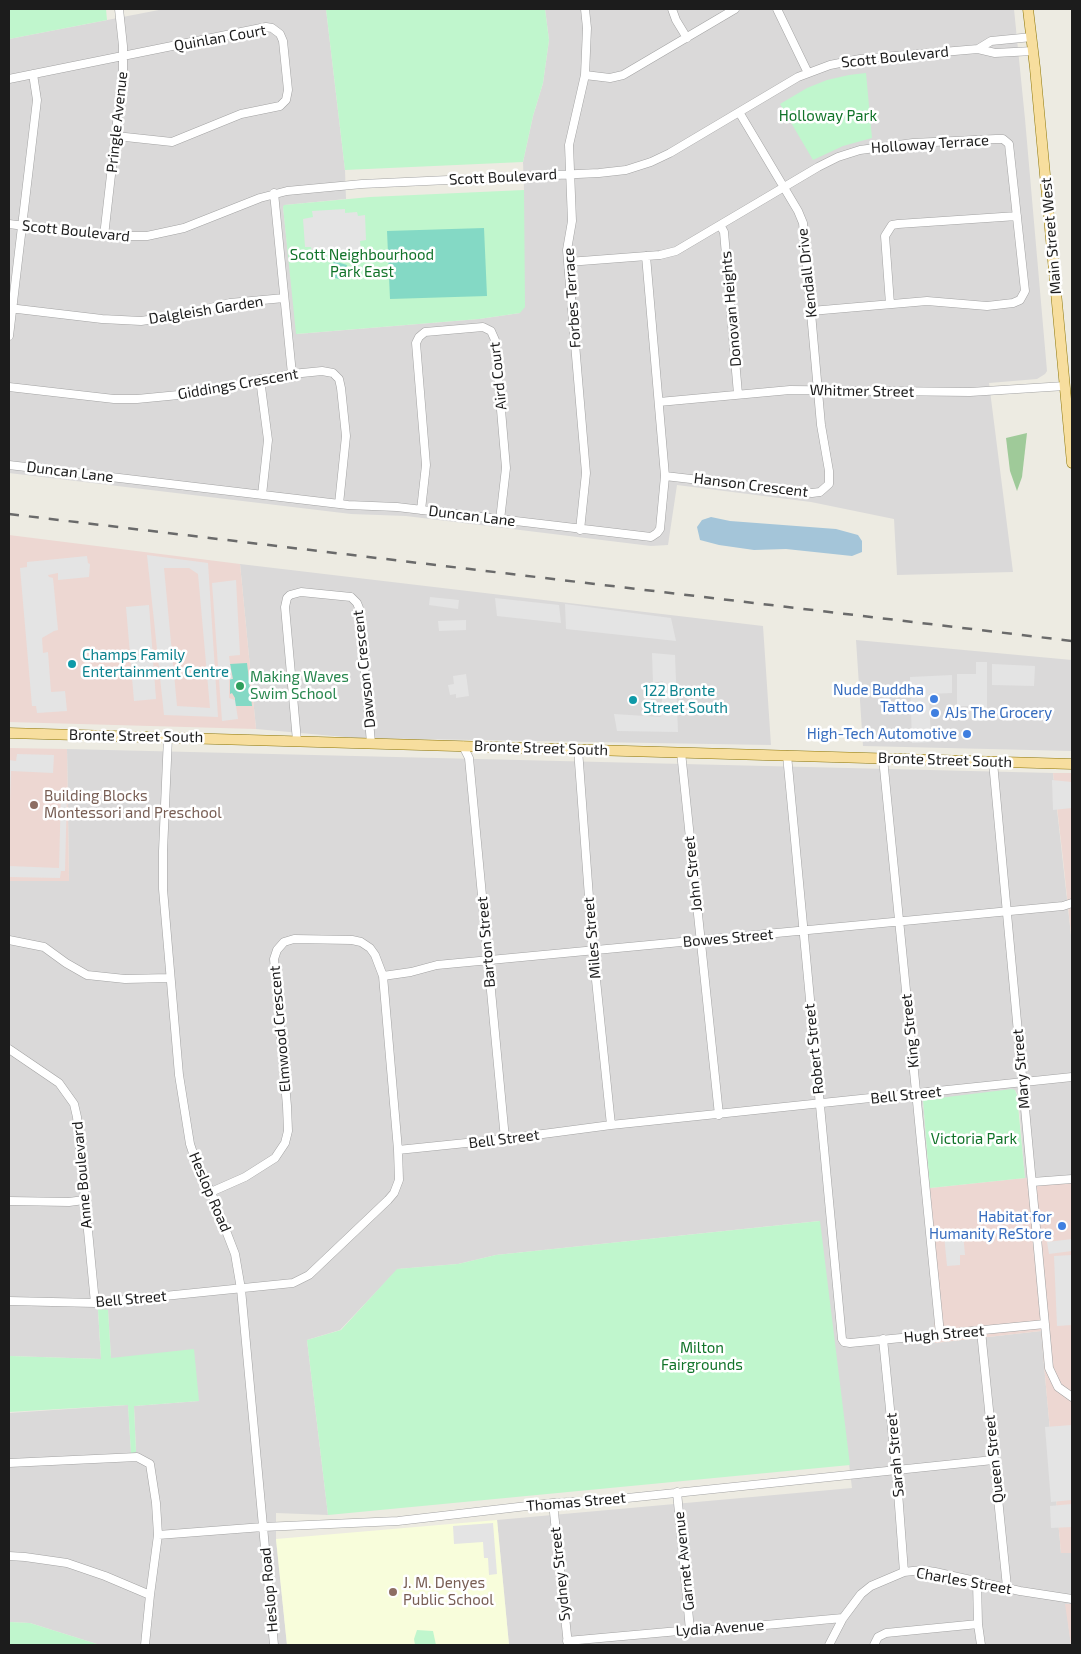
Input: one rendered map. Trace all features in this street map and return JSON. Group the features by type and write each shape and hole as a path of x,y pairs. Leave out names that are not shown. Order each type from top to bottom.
{"main road":[{"name":"Main Street West","path":"1028,9 1072,463"},
{"name":"Bronte Street South","path":"9,733 1072,764"}],"street":[{"name":"Pringle Avenue","path":"104,236 123,70 119,9"},
{"name":"Forbes Terrace","path":"580,530 586,474 567,250 572,221 569,145 585,75 587,28 585,9"},
{"path":"672,9 686,38"},
{"path":"585,75 610,78 623,74 735,9"},
{"path":"778,9 808,73"},
{"name":"Quinlan Court","path":"116,136 172,142 241,114 280,106 287,96 283,41 278,31 270,27 123,56"},
{"name":"Scott Boulevard","path":"978,49 992,41 1032,37"},
{"name":"Scott Boulevard","path":"9,224 104,236 138,236 165,233 184,228 252,200 274,194 362,184 618,171 651,162 670,153 808,73 830,65 847,61 978,49 995,53 1033,51"},
{"path":"9,79 123,56"},
{"path":"9,336 10,308 37,100 33,74"},
{"name":"Kendall Drive","path":"739,112 798,211 802,223 818,390"},
{"name":"Holloway Terrace","path":"568,262 646,256 676,251 838,157 872,147 1003,139 1009,144 1025,291 1020,300 1013,304 980,306 932,301 811,311"},
{"path":"274,194 292,374"},
{"path":"890,304 884,236 892,226 898,224 1017,216"},
{"name":"Donovan Heights","path":"720,225 724,232 738,394"},
{"name":"Duncan Lane","path":"9,465 339,504 420,510 580,530 644,537 654,536 659,531 665,476 646,256"},
{"name":"Dalgleish Garden","path":"10,308 102,319 141,320 183,315 230,303 284,298"},
{"name":"Aird Court","path":"420,510 426,465 416,343 418,337 425,332 483,327 491,331 495,337 506,468 500,520"},
{"name":"Giddings Crescent","path":"9,387 114,399 137,399 189,394 292,374 327,371 333,373 339,379 341,388 346,440 339,504"},
{"path":"260,379 268,440 262,495"},
{"name":"Whitmer Street","path":"659,402 790,390 970,392 1065,386"},
{"name":"Hanson Crescent","path":"665,476 812,493 820,492 829,484 829,478 820,425 818,390"},
{"name":"Dawson Crescent","path":"297,741 285,607 287,598 290,595 301,592 350,597 359,606 371,743"},
{"name":"Heslop Road","path":"168,737 163,889 180,1074 190,1144 198,1168 211,1192 235,1254 241,1289 274,1645"},
{"name":"Barton Street","path":"463,746 469,758 505,1139"},
{"name":"Miles Street","path":"578,750 593,951 611,1125"},
{"name":"John Street","path":"681,752 719,1115"},
{"name":"Robert Street","path":"787,755 842,1339 844,1342"},
{"name":"King Street","path":"883,758 940,1334"},
{"name":"Mary Street","path":"993,762 1049,1368 1058,1386 1072,1396"},
{"name":"Bowes Street","path":"383,976 437,966 1063,906 1072,903"},
{"name":"Elmwood Crescent","path":"211,1192 244,1177 275,1158 285,1142 288,1131 287,1106 274,959 277,950 284,942 294,939 352,940 361,942 370,948 379,963 383,976 398,1150"},
{"path":"9,940 44,947 87,975 125,979 170,978"},
{"name":"Anne Boulevard","path":"9,1049 59,1084 74,1104 78,1117 84,1200 95,1303"},
{"name":"Bell Street","path":"9,1300 95,1303 284,1285 298,1282 309,1275 394,1193 399,1180 398,1150 505,1139 611,1125 1072,1077"},
{"path":"1032,1182 1072,1179"},
{"path":"9,1201 68,1202 84,1200"},
{"name":"Hugh Street","path":"844,1342 850,1343 1045,1324"},
{"name":"Queen Street","path":"981,1331 1007,1587"},
{"name":"Sarah Street","path":"883,1339 904,1572"},
{"path":"9,1463 137,1457 144,1459 150,1464 153,1476 158,1535 145,1645"},
{"name":"Thomas Street","path":"158,1535 398,1522 553,1503 993,1460"},
{"name":"Garnet Avenue","path":"677,1492 690,1630"},
{"name":"Sydney Street","path":"553,1503 567,1643"},
{"path":"9,1556 66,1563 105,1576 150,1595"},
{"name":"Charles Street","path":"830,1645 843,1618 861,1594 871,1586 904,1572 922,1570 1071,1599"},
{"path":"977,1582 978,1624 981,1645"},
{"path":"1071,1599 1072,1608"},
{"name":"Lydia Avenue","path":"567,1643 690,1630 710,1630 843,1618"},
{"path":"874,1645 878,1638 886,1633 978,1624"}],"shaded area":[{"path":"164,9 326,9 345,170 346,199 285,205 283,207 297,334 479,319 520,313 524,190 523,162 533,116 543,83 549,40 545,9 1014,9 1047,371 1037,379 989,383 1013,572 897,575 894,519 811,502 677,485 668,545 651,546 406,516 351,514 9,473 9,39"},
{"path":"345,209 345,213 357,212 358,216 365,215 366,240 360,241 361,251 313,256 311,247 305,247 303,219 313,217 312,211"},
{"path":"484,228 487,296 390,299 387,231"},
{"path":"334,261 347,265 342,280 329,276"},
{"path":"711,517 730,521 836,529 858,535 862,541 862,552 852,556 786,549 754,550 700,540 697,527 702,520"},
{"path":"9,535 240,564 256,729 9,722"},
{"path":"147,555 208,563 218,717 164,715","holes":["164,568 189,568 198,574 210,708 177,706"]},
{"path":"87,556 88,563 90,564 89,577 58,580 58,573 48,575 53,578 58,630 42,638 43,653 48,652 51,692 65,691 67,711 37,713 36,706 32,706 20,568 27,567 27,562"},
{"path":"240,564 763,626 771,745 356,738 256,729"},
{"path":"236,580 240,655 229,656 232,679 229,680 229,698 235,700 238,719 222,721 212,583"},
{"path":"430,597 459,600 458,609 429,605"},
{"path":"495,598 559,605 561,623 497,616"},
{"path":"565,604 671,618 676,641 566,629"},
{"path":"149,605 156,699 134,701 126,607"},
{"path":"466,620 466,630 439,631 438,621"},
{"path":"856,640 1072,660 1072,751 863,746"},
{"path":"652,653 675,655 678,732 617,731 614,714 661,717 663,681 653,683"},
{"path":"976,662 987,662 987,721 975,721 975,706 957,706 957,674 976,674"},
{"name":"Making Waves Swim School","path":"247,663 252,706 235,706 235,698 232,693 230,694 230,679 233,679 230,664"},
{"path":"992,664 1035,666 1034,686 992,685"},
{"path":"466,674 469,696 456,698 456,694 450,695 448,685 454,684 453,676"},
{"path":"952,675 952,693 929,694 931,742 912,743 910,677"},
{"path":"9,748 67,749 69,881 9,881"},
{"path":"67,749 1053,773 1072,944 1072,1176 1025,1178 1018,1095 1015,1090 923,1101 930,1188 935,1343 1041,1331 1061,1553 1072,1553 1072,1604 1066,1605 1071,1645 509,1645 497,1520 852,1488 819,1221 496,1255 458,1264 398,1269 340,1330 307,1340 328,1515 276,1513 276,1539 287,1645 100,1645 30,1623 9,1622 9,1413 128,1405 131,1452 136,1451 134,1406 199,1401 111,1358 108,1310 98,1310 101,1359 9,1356 9,881 69,881"},
{"path":"17,754 54,755 53,773 11,771 9,832 9,760 16,761"},
{"path":"1053,773 1072,773 1072,944 1063,859"},
{"path":"1052,780 1072,782 1072,808 1053,810"},
{"path":"61,792 67,792 65,871 61,871 60,878 9,877 9,866 59,868"},
{"path":"1072,1176 1072,1553 1061,1553 1041,1331 935,1343 930,1188 1025,1178"},
{"path":"963,1233 965,1255 960,1255 960,1265 947,1266 944,1235"},
{"path":"1072,1239 1072,1251 1049,1254 1047,1242"},
{"path":"1072,1255 1072,1325 1057,1326 1054,1256"},
{"path":"1072,1425 1072,1500 1051,1502 1045,1427"},
{"path":"1072,1504 1072,1527 1051,1528 1050,1506"},
{"name":"J. M. Denyes Public School","path":"497,1520 509,1645 287,1645 276,1539"},
{"path":"493,1523 497,1574 489,1575 488,1558 484,1558 483,1542 454,1544 453,1526"},
{"path":"1065,1604 1072,1604 1072,1645 1071,1645"}],"green space":[{"path":"9,9 106,9 107,20 9,39"},
{"path":"326,9 545,9 549,40 543,83 533,116 523,162 345,170"},
{"name":"Holloway Park","path":"866,73 872,138 843,146 813,160 780,104 807,88 827,80"},
{"name":"Scott Neighbourhood Park East","path":"524,190 525,307 520,313 479,319 296,334 284,205 370,197"},
{"path":"1027,433 1022,477 1017,491 1010,471 1006,438"},
{"name":"Victoria Park","path":"1015,1090 1017,1095 1025,1178 930,1188 923,1100"},
{"name":"Milton Fairgrounds","path":"820,1221 850,1465 328,1515 307,1340 341,1330 397,1269 458,1264 496,1255"},
{"path":"98,1309 108,1310 111,1358 194,1349 199,1401 134,1406 136,1452 131,1453 128,1405 9,1412 9,1356 101,1359"},
{"path":"9,1622 30,1623 100,1645 9,1645"},
{"path":"417,1630 433,1631 436,1645 415,1645 414,1639"}],"railway":[{"path":"9,514 1072,641"}],"place":[{"name":"Champs Family Entertainment Centre","path":"72,664"},
{"name":"Making Waves Swim School","path":"240,686"},
{"name":"Nude Buddha Tattoo","path":"934,699"},
{"name":"122 Bronte Street South","path":"633,700"},
{"name":"AJs The Grocery","path":"935,713"},
{"name":"High-Tech Automotive","path":"967,734"},
{"name":"Building Blocks Montessori and Preschool","path":"34,805"},
{"name":"Habitat for Humanity ReStore","path":"1062,1226"},
{"name":"J. M. Denyes Public School","path":"393,1592"}]}
